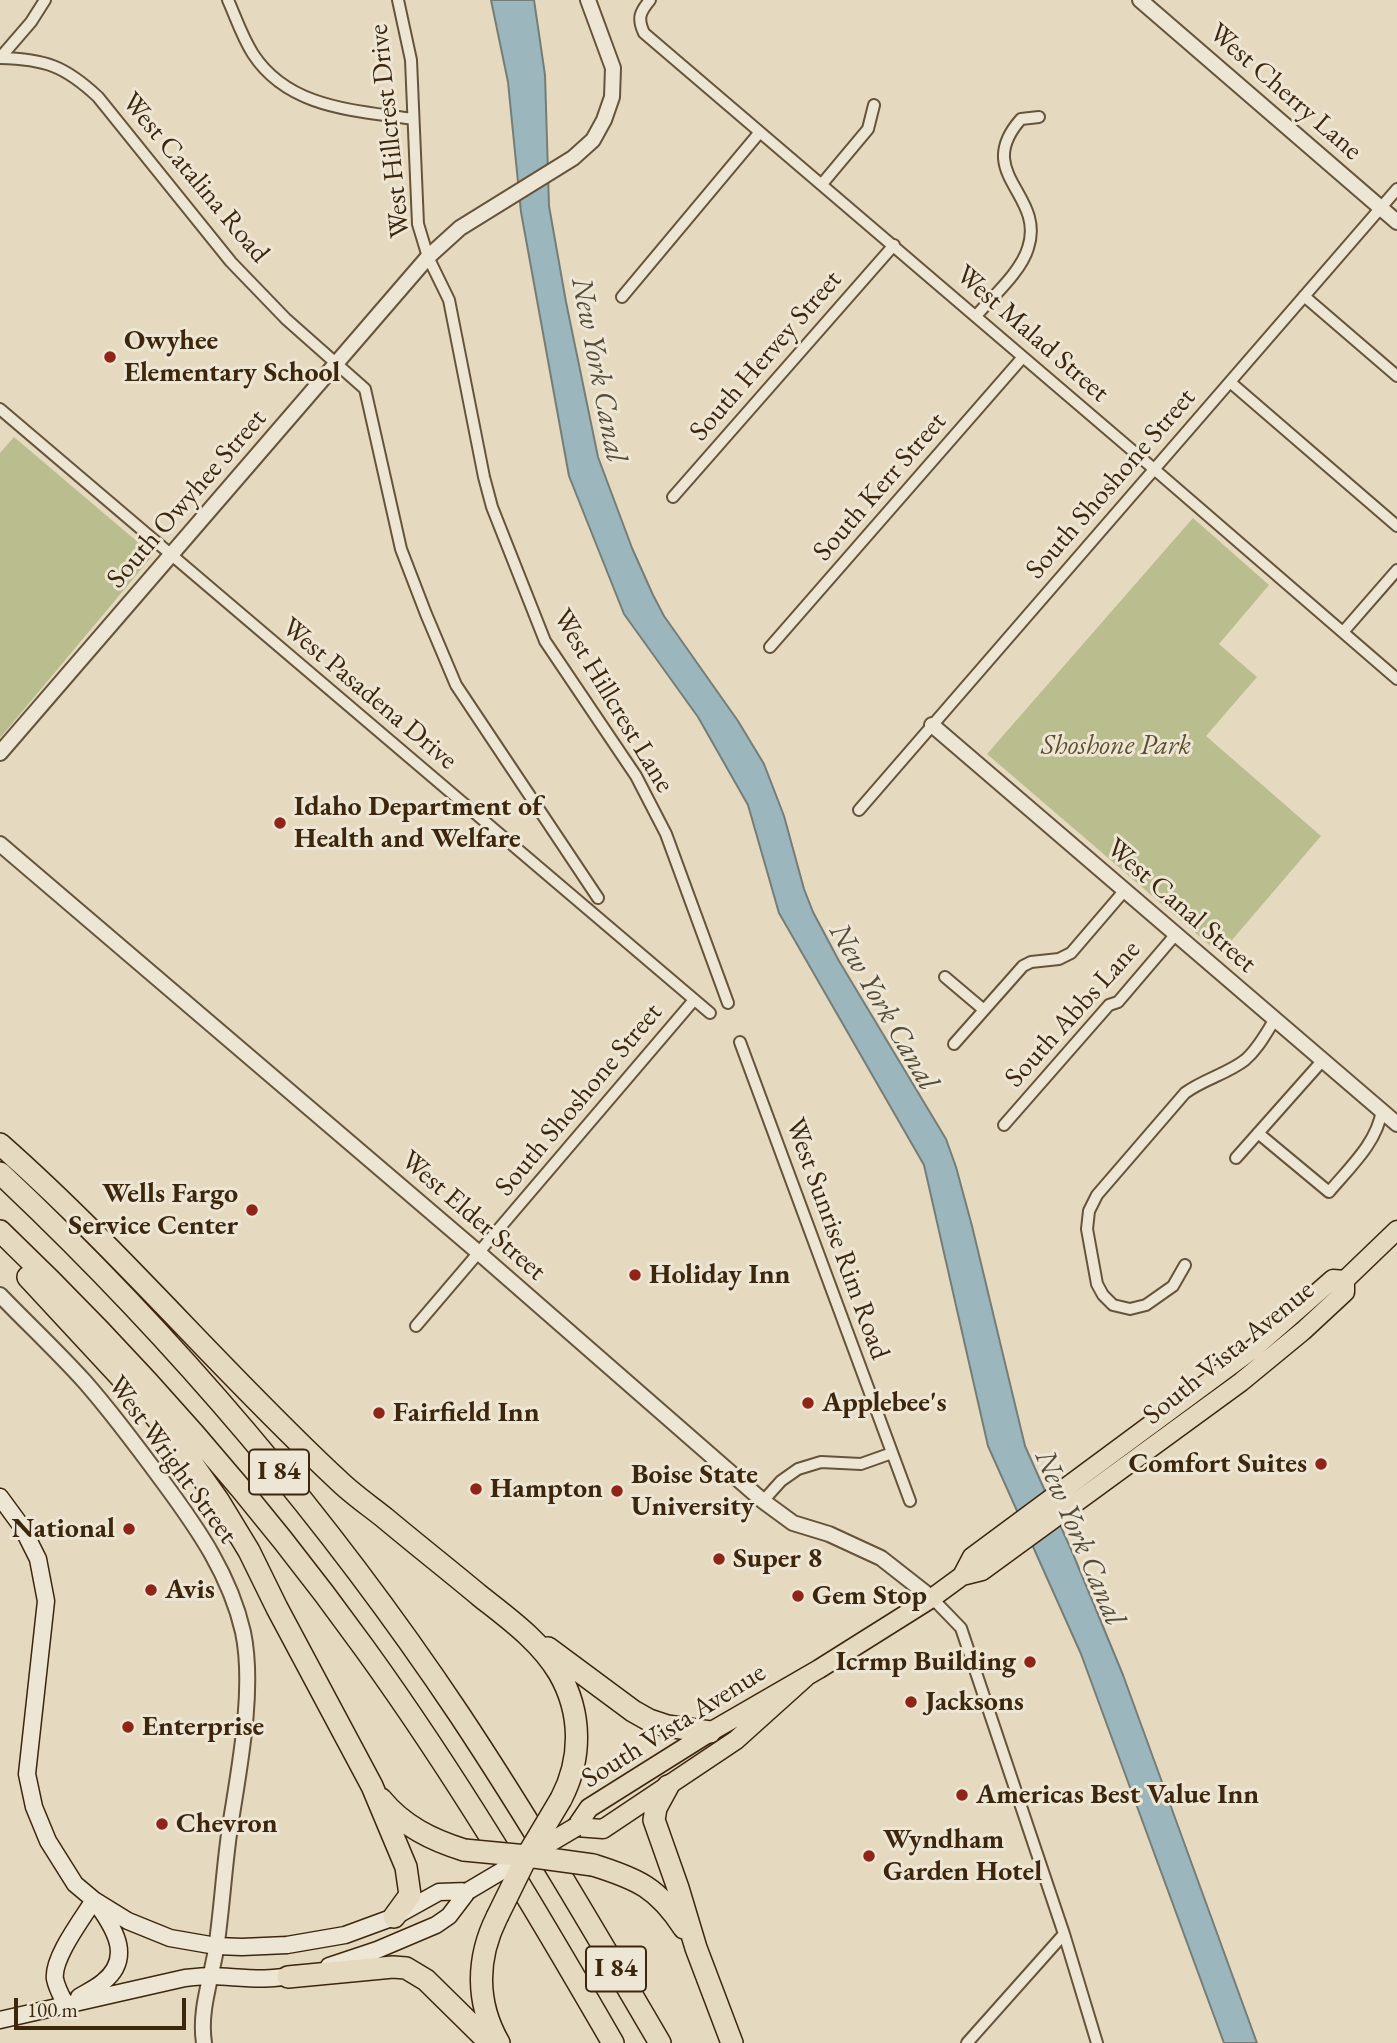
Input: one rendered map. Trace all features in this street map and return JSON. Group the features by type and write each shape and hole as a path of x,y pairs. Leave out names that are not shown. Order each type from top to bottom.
{"highway":[{"path":"0,1144 113,1252 215,1360 339,1481 512,1622 633,1712 667,1726 710,1732"},
{"name":"I 84","path":"0,1173 91,1262 205,1385 312,1512 367,1584 458,1713 517,1804 660,2043"},
{"name":"I 84","path":"0,1231 125,1356 184,1422 277,1534 365,1649 482,1822 613,2043"},
{"path":"0,1248 88,1339 143,1401 218,1500 249,1551 372,1787 406,1867 410,1895 394,1917"},
{"path":"499,2043 490,2026 481,1988 485,1948 496,1917 527,1856 568,1785 576,1754 577,1729 572,1703 560,1675 547,1656 512,1622"},
{"path":"668,1786 656,1808 654,1820 696,1948 732,2043"},
{"path":"372,1787 400,1819 421,1833 464,1850 593,1865 629,1876 672,1910 696,1948"},
{"path":"288,1977 406,1968 426,1980 490,2043"}],"main road":[{"name":"South Vista Avenue","path":"0,2020 185,1978 288,1977 342,1963 436,1925 449,1916 468,1891 576,1827 589,1808 710,1732 806,1678 962,1576 982,1571 1028,1539 1272,1357 1345,1292 1345,1280 1397,1230"},
{"name":"South Vista Avenue","path":"962,1576 972,1556 1253,1349 1333,1279 1345,1280"},
{"path":"0,1497 22,1527 38,1559 46,1601 27,1774 34,1807 48,1841 75,1884 94,1900 118,1938 120,1955 115,1969 104,1982 66,2005 55,1978 57,1962 94,1900"},
{"name":"South Vista Avenue","path":"576,1827 603,1829 736,1740 806,1678"},
{"name":"South Vista Avenue","path":"94,1900 128,1921 170,1938 216,1946 287,1945 345,1935 394,1917 439,1892 468,1891"}],"street":[{"path":"0,58 46,0"},
{"path":"228,0 254,56 275,79 297,95 333,106 413,119"},
{"name":"West Hillcrest Drive","path":"398,0 411,60 418,224 428,257"},
{"name":"South Owyhee Street","path":"0,753 428,257 460,228 573,158 593,140 612,97 613,68 588,0"},
{"name":"West Malad Street","path":"650,0 639,22 644,33 1397,679"},
{"name":"West Cherry Lane","path":"1140,0 1397,222"},
{"name":"West Catalina Road","path":"0,58 29,59 56,66 78,79 98,97 232,262 286,319 365,389 401,549 456,685 598,898"},
{"path":"822,184 868,130 874,105"},
{"path":"976,316 1020,265 1028,250 1030,218 1006,170 1003,156 1009,133 1021,119 1039,117"},
{"path":"622,297 760,132"},
{"name":"South Shoshone Street","path":"859,810 1397,189"},
{"name":"South Hervey Street","path":"673,497 894,245"},
{"name":"West Hillcrest Lane","path":"428,257 449,300 492,507 531,608 545,641 636,776 666,834 728,1003"},
{"path":"1304,296 1397,376"},
{"name":"South Kerr Street","path":"770,647 1023,357"},
{"path":"1230,382 1397,526"},
{"name":"West Pasadena Drive","path":"0,409 710,1013"},
{"path":"1343,632 1397,570"},
{"name":"West Canal Street","path":"932,725 1397,1124"},
{"name":"West Elder Street","path":"0,844 479,1253 763,1501 793,1523 829,1534 881,1558 932,1598"},
{"path":"954,1044 1023,966 1031,962 1059,959 1071,953 1125,890"},
{"name":"South Abbs Lane","path":"1004,1125 1109,1005 1118,1002 1176,934"},
{"path":"945,977 984,1010"},
{"name":"South Shoshone Street","path":"416,1326 694,999"},
{"path":"1185,1265 1172,1286 1146,1305 1130,1309 1113,1305 1103,1296 1097,1284 1087,1229 1090,1211 1097,1195 1185,1093 1245,1060 1256,1049 1275,1019"},
{"name":"West Sunrise Rim Road","path":"740,1042 909,1501"},
{"path":"1236,1158 1323,1060"},
{"path":"1258,1133 1329,1192 1373,1139 1380,1124 1382,1110"},
{"name":"West Wright Street","path":"0,1295 86,1383 152,1467 212,1552 243,1633 247,1681 241,1758 212,1976 205,2001 204,2043"},
{"path":"763,1501 781,1481 798,1469 821,1462 861,1464 892,1453"},
{"path":"932,1598 961,1628 1064,1934 1097,2043"},
{"path":"967,2043 1064,1934"}],"green space":[{"path":"14,437 153,555 0,738 0,453"},
{"name":"Shoshone Park","path":"1193,518 1269,585 1219,644 1257,677 1206,736 1321,836 1220,954 987,754"}],"water":[{"path":"491,0 534,0 545,75 549,206 566,302 598,457 632,548 664,616 738,721 764,764 784,816 813,912 839,961 946,1139 972,1226 1025,1446 1123,1675 1257,2043 1224,2043 1081,1654 988,1446 924,1165 779,913 748,805 698,717 624,614 569,476 521,212 508,82"}],"place":[{"name":"Owyhee Elementary School","path":"110,357"},
{"name":"Idaho Department of Health and Welfare","path":"280,823"},
{"name":"Wells Fargo Service Center","path":"252,1210"},
{"name":"Holiday Inn","path":"635,1275"},
{"name":"Applebee's","path":"808,1403"},
{"name":"Fairfield Inn","path":"379,1413"},
{"name":"Comfort Suites","path":"1321,1464"},
{"name":"Hampton","path":"476,1489"},
{"name":"Boise State University","path":"617,1491"},
{"name":"National","path":"129,1529"},
{"name":"Super 8","path":"719,1559"},
{"name":"Avis","path":"151,1590"},
{"name":"Gem Stop","path":"798,1596"},
{"name":"Icrmp Building","path":"1030,1662"},
{"name":"Jacksons","path":"911,1702"},
{"name":"Enterprise","path":"128,1727"},
{"name":"Americas Best Value Inn","path":"962,1795"},
{"name":"Chevron","path":"162,1824"},
{"name":"Wyndham Garden Hotel","path":"869,1856"}],"water label":[{"name":"New York Canal","path":"598,370"},
{"name":"New York Canal","path":"883,1007"},
{"name":"New York Canal","path":"1079,1538"}]}
